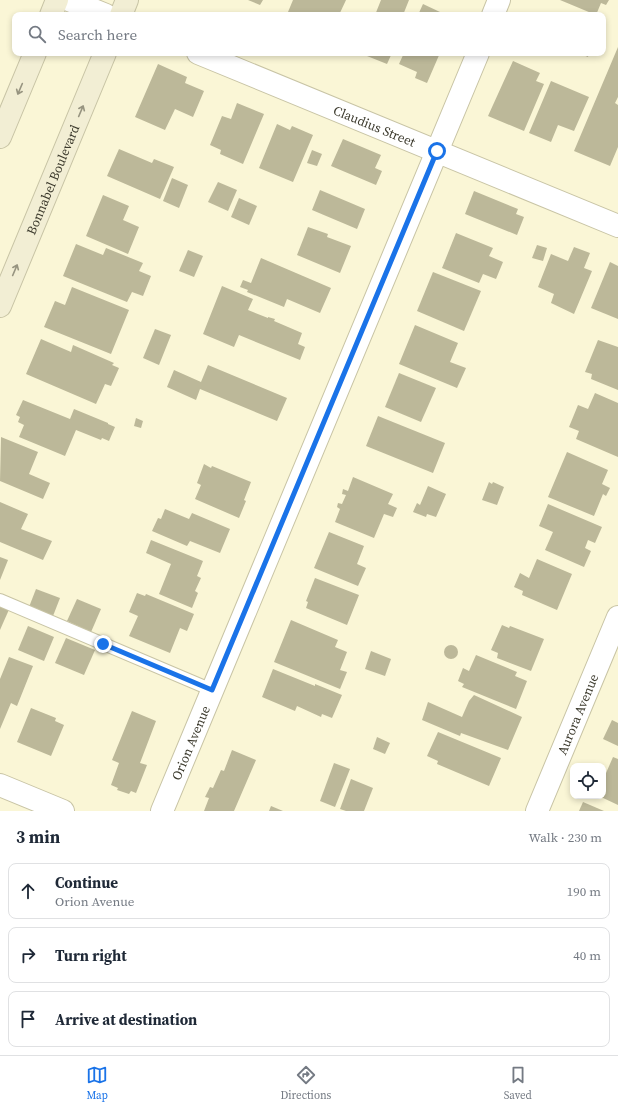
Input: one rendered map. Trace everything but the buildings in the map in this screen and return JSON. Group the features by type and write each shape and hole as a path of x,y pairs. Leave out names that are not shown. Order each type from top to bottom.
{"main road":[{"path":"52,12 57,0"},
{"path":"122,12 127,0"},
{"path":"0,137 34,56"},
{"name":"Bonnabel Boulevard","path":"0,306 104,56"}],"street":[{"path":"69,0 99,12"},
{"path":"494,12 499,0"},
{"name":"Claudius Street","path":"205,56 618,226"},
{"name":"Orion Avenue","path":"162,811 477,56"},
{"name":"Aurora Avenue","path":"537,811 618,617"},
{"path":"0,785 63,811"}],"lane":[{"path":"0,600 212,690"}],"route":[{"path":"103,644 212,690 437,151"}]}
